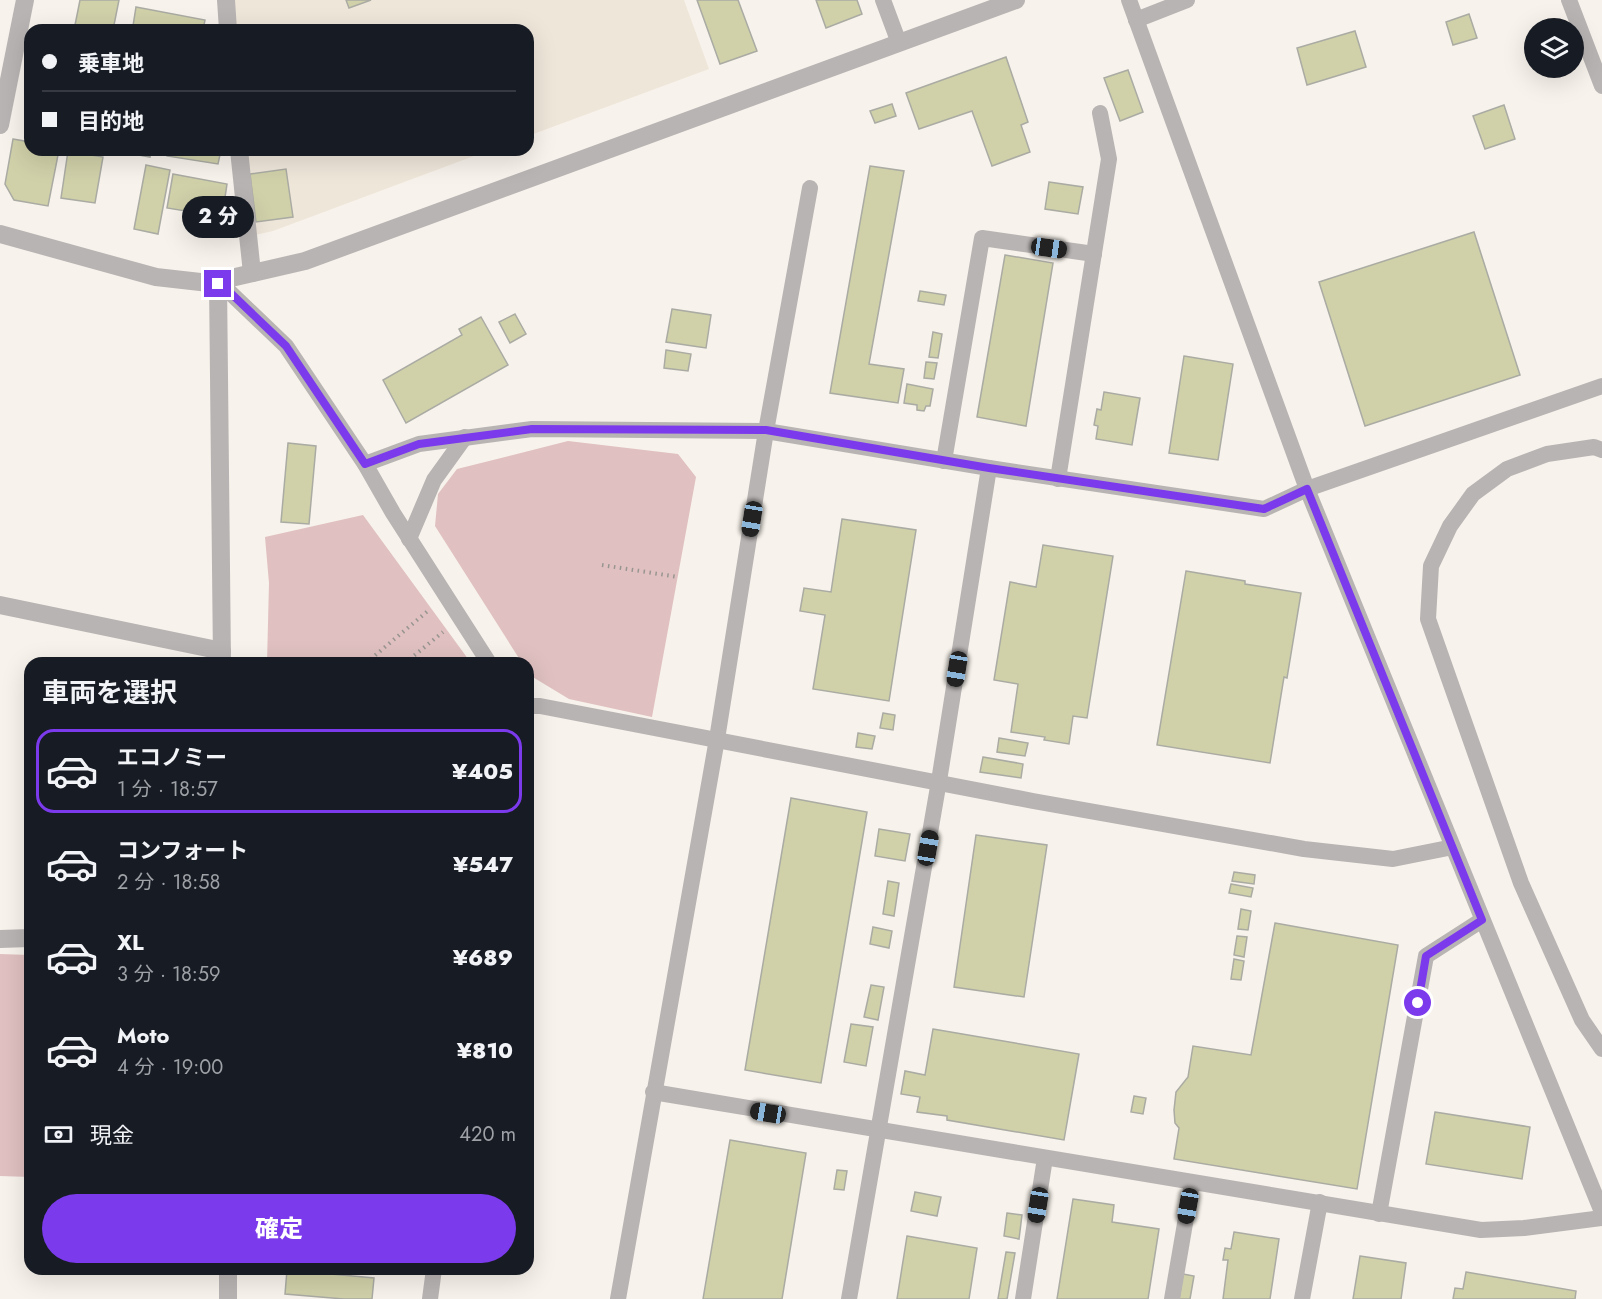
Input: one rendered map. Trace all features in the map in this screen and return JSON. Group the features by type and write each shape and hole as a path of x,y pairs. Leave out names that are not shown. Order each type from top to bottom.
{"street":[{"path":"0,125 25,0"},
{"path":"225,0 227,24"},
{"path":"0,234 156,277 218,283 305,261 1016,0"},
{"path":"240,156 252,273"},
{"path":"0,605 222,657 218,283"},
{"path":"0,939 24,938"},
{"path":"228,1275 228,1299"}],"lane":[{"path":"883,0 899,43"},
{"path":"1129,0 1307,489 1602,1212"},
{"path":"1136,20 1187,0"},
{"path":"1569,0 1602,86"},
{"path":"1058,479 1109,159 1100,113"},
{"path":"618,1299 717,739 766,430 810,188"},
{"path":"944,460 982,238 1094,254"},
{"path":"218,283 286,346 365,464 409,539 485,657"},
{"path":"365,464 419,444 532,429 766,430 1058,479 1264,509 1307,489 1602,386"},
{"path":"409,539 434,480 465,437"},
{"path":"1602,450 1594,447 1547,454 1507,469 1473,494 1450,526 1431,566 1428,619 1521,883 1582,1020 1602,1049"},
{"path":"849,1299 939,782 989,468"},
{"path":"534,706 717,739 1033,801 1304,849 1393,859 1453,847"},
{"path":"1379,1214 1426,956 1482,920"},
{"path":"653,1092 1481,1230 1524,1228 1602,1218"},
{"path":"1023,1299 1045,1158"},
{"path":"1172,1299 1192,1183"},
{"path":"1302,1299 1320,1202"},
{"path":"430,1299 433,1275"}],"path":[{"path":"602,565 678,577"},
{"path":"373,657 446,596"},
{"path":"412,657 460,619"}],"shaded area":[{"path":"233,0 684,0 709,69 534,134 534,24 235,24"},
{"path":"248,156 474,156 273,231 255,235"},
{"path":"568,441 678,454 696,477 652,717 569,699 534,678 534,657 518,657 435,526 438,494 457,469"},
{"path":"363,515 467,657 267,657 269,583 265,537"},
{"path":"0,954 24,955 24,1177 0,1176"}],"building":[{"path":"80,0 119,0 114,24 75,24"},
{"path":"346,0 371,0 349,8"},
{"path":"697,0 738,0 757,51 720,64"},
{"path":"816,0 857,0 862,14 826,28"},
{"path":"136,7 205,20 204,24 133,24"},
{"path":"1469,14 1477,38 1453,45 1446,22"},
{"path":"1355,31 1366,67 1307,85 1297,48"},
{"path":"1006,57 1028,122 1021,125 1030,152 992,166 972,111 919,129 906,93"},
{"path":"1128,70 1143,112 1120,121 1104,78"},
{"path":"892,104 896,116 875,123 870,111"},
{"path":"1504,105 1515,139 1485,149 1473,116"},
{"path":"13,139 24,141 24,156 58,156 48,206 14,200 5,184"},
{"path":"67,156 103,157 95,203 61,198"},
{"path":"167,156 220,156 218,164"},
{"path":"146,165 170,170 158,234 134,229"},
{"path":"870,166 904,171 869,364 904,369 898,403 830,393"},
{"path":"286,169 293,217 256,222 250,174"},
{"path":"173,174 227,184 222,217 167,208"},
{"path":"1049,182 1083,187 1078,214 1045,209"},
{"path":"1474,232 1520,375 1365,426 1319,282"},
{"path":"1005,255 1053,263 1026,426 977,417"},
{"path":"920,291 946,295 944,305 918,301"},
{"path":"672,309 711,315 706,348 666,342"},
{"path":"515,314 526,334 510,343 499,322"},
{"path":"481,317 508,365 406,423 383,380 462,335 459,329"},
{"path":"933,332 942,334 938,358 929,357"},
{"path":"666,350 691,354 688,371 664,368"},
{"path":"1184,356 1233,364 1218,460 1169,453"},
{"path":"926,362 937,363 934,379 924,378"},
{"path":"907,384 933,389 930,406 926,406 924,411 917,410 917,405 904,403"},
{"path":"1104,392 1140,398 1132,445 1096,439 1098,426 1094,425 1097,409 1101,410"},
{"path":"288,443 316,446 309,524 281,522"},
{"path":"842,519 916,530 889,701 813,689 825,615 800,611 804,588 831,592"},
{"path":"1043,545 1113,556 1087,718 1073,716 1069,744 1044,740 1045,737 1011,732 1018,684 994,680 1010,582 1036,587"},
{"path":"1186,571 1301,593 1270,763 1157,745"},
{"path":"883,713 895,715 893,730 880,728"},
{"path":"858,733 875,736 872,749 856,747"},
{"path":"999,738 1028,743 1025,756 997,752"},
{"path":"983,757 1023,764 1021,778 980,772"},
{"path":"791,798 867,812 821,1083 745,1070"},
{"path":"879,829 910,834 905,861 875,856"},
{"path":"976,835 1047,845 1024,997 954,987"},
{"path":"1234,872 1255,875 1254,884 1232,881"},
{"path":"888,881 899,883 894,916 883,914"},
{"path":"1231,884 1253,888 1251,897 1229,893"},
{"path":"1241,909 1251,911 1248,930 1238,929"},
{"path":"1275,923 1398,945 1357,1189 1174,1159 1179,1128 1175,1123 1176,1092 1188,1077 1193,1046 1251,1055"},
{"path":"873,927 892,931 889,948 870,944"},
{"path":"1237,936 1247,937 1244,957 1234,955"},
{"path":"1234,959 1244,961 1241,980 1231,979"},
{"path":"871,985 884,987 878,1020 864,1017"},
{"path":"851,1024 873,1027 866,1066 844,1062"},
{"path":"933,1029 1079,1054 1064,1140 947,1120 947,1116 917,1112 920,1097 901,1094 905,1071 925,1075"},
{"path":"1134,1096 1146,1098 1143,1114 1131,1112"},
{"path":"1435,1112 1530,1127 1522,1179 1426,1164"},
{"path":"730,1140 806,1153 782,1299 703,1299"},
{"path":"837,1170 847,1171 844,1190 834,1189"},
{"path":"915,1192 941,1197 937,1216 911,1211"},
{"path":"1073,1199 1114,1205 1112,1222 1159,1229 1148,1299 1057,1299"},
{"path":"1007,1213 1022,1215 1019,1239 1004,1236"},
{"path":"1234,1232 1279,1239 1270,1299 1223,1299 1228,1260 1223,1260 1225,1248 1231,1249"},
{"path":"907,1236 977,1248 969,1299 897,1299"},
{"path":"1006,1252 1015,1253 1007,1299 998,1299"},
{"path":"1360,1256 1406,1263 1401,1299 1353,1299"},
{"path":"1466,1272 1576,1291 1575,1299 1453,1299 1455,1288 1463,1289"},
{"path":"1183,1274 1194,1276 1190,1299 1179,1299"},
{"path":"287,1275 341,1275 374,1278 372,1299 285,1294"}],"route":[{"path":"218,284 218,281 286,346 365,464 419,444 532,429 766,430 989,468 1264,509 1307,489 1482,920 1426,956 1418,1003"}]}
